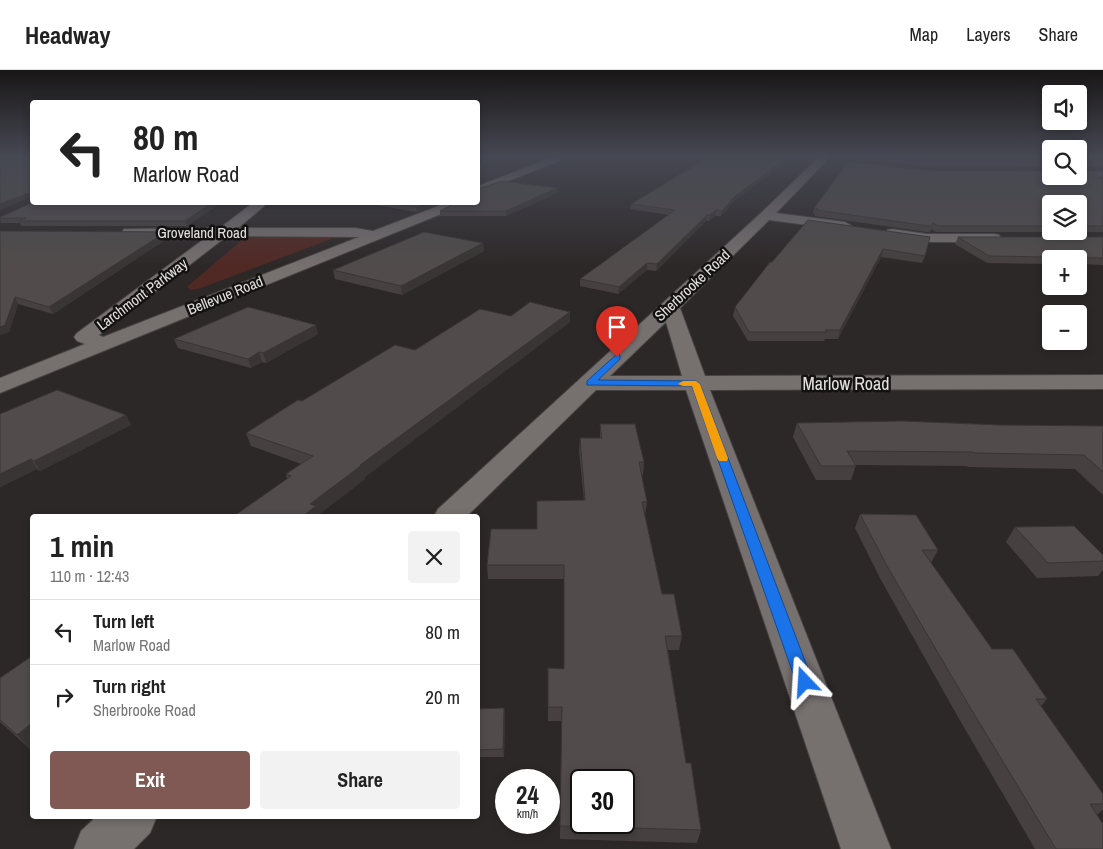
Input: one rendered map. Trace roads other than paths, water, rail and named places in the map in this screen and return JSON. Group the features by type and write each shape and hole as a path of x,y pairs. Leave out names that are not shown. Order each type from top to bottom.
{"street":[{"name":"Sherbrooke Road","path":"451,514 790,193"},
{"name":"Bellevue Road","path":"0,369 427,205"},
{"name":"Bellevue Road","path":"0,386 375,236 446,207 447,205"},
{"name":"Larchmont Parkway","path":"224,251 246,232 269,206"},
{"name":"Larchmont Parkway","path":"84,337 224,232 269,206"},
{"path":"766,216 861,229"},
{"path":"880,231 927,238 1005,238"},
{"name":"Groveland Road","path":"117,232 355,232 375,236"},
{"name":"Larchmont Parkway","path":"160,306 177,315"},
{"path":"670,306 696,384 866,849"},
{"name":"Larchmont Parkway","path":"84,337 103,344"},
{"name":"Marlow Road","path":"590,383 1100,384"},
{"path":"98,849 130,819"}]}
